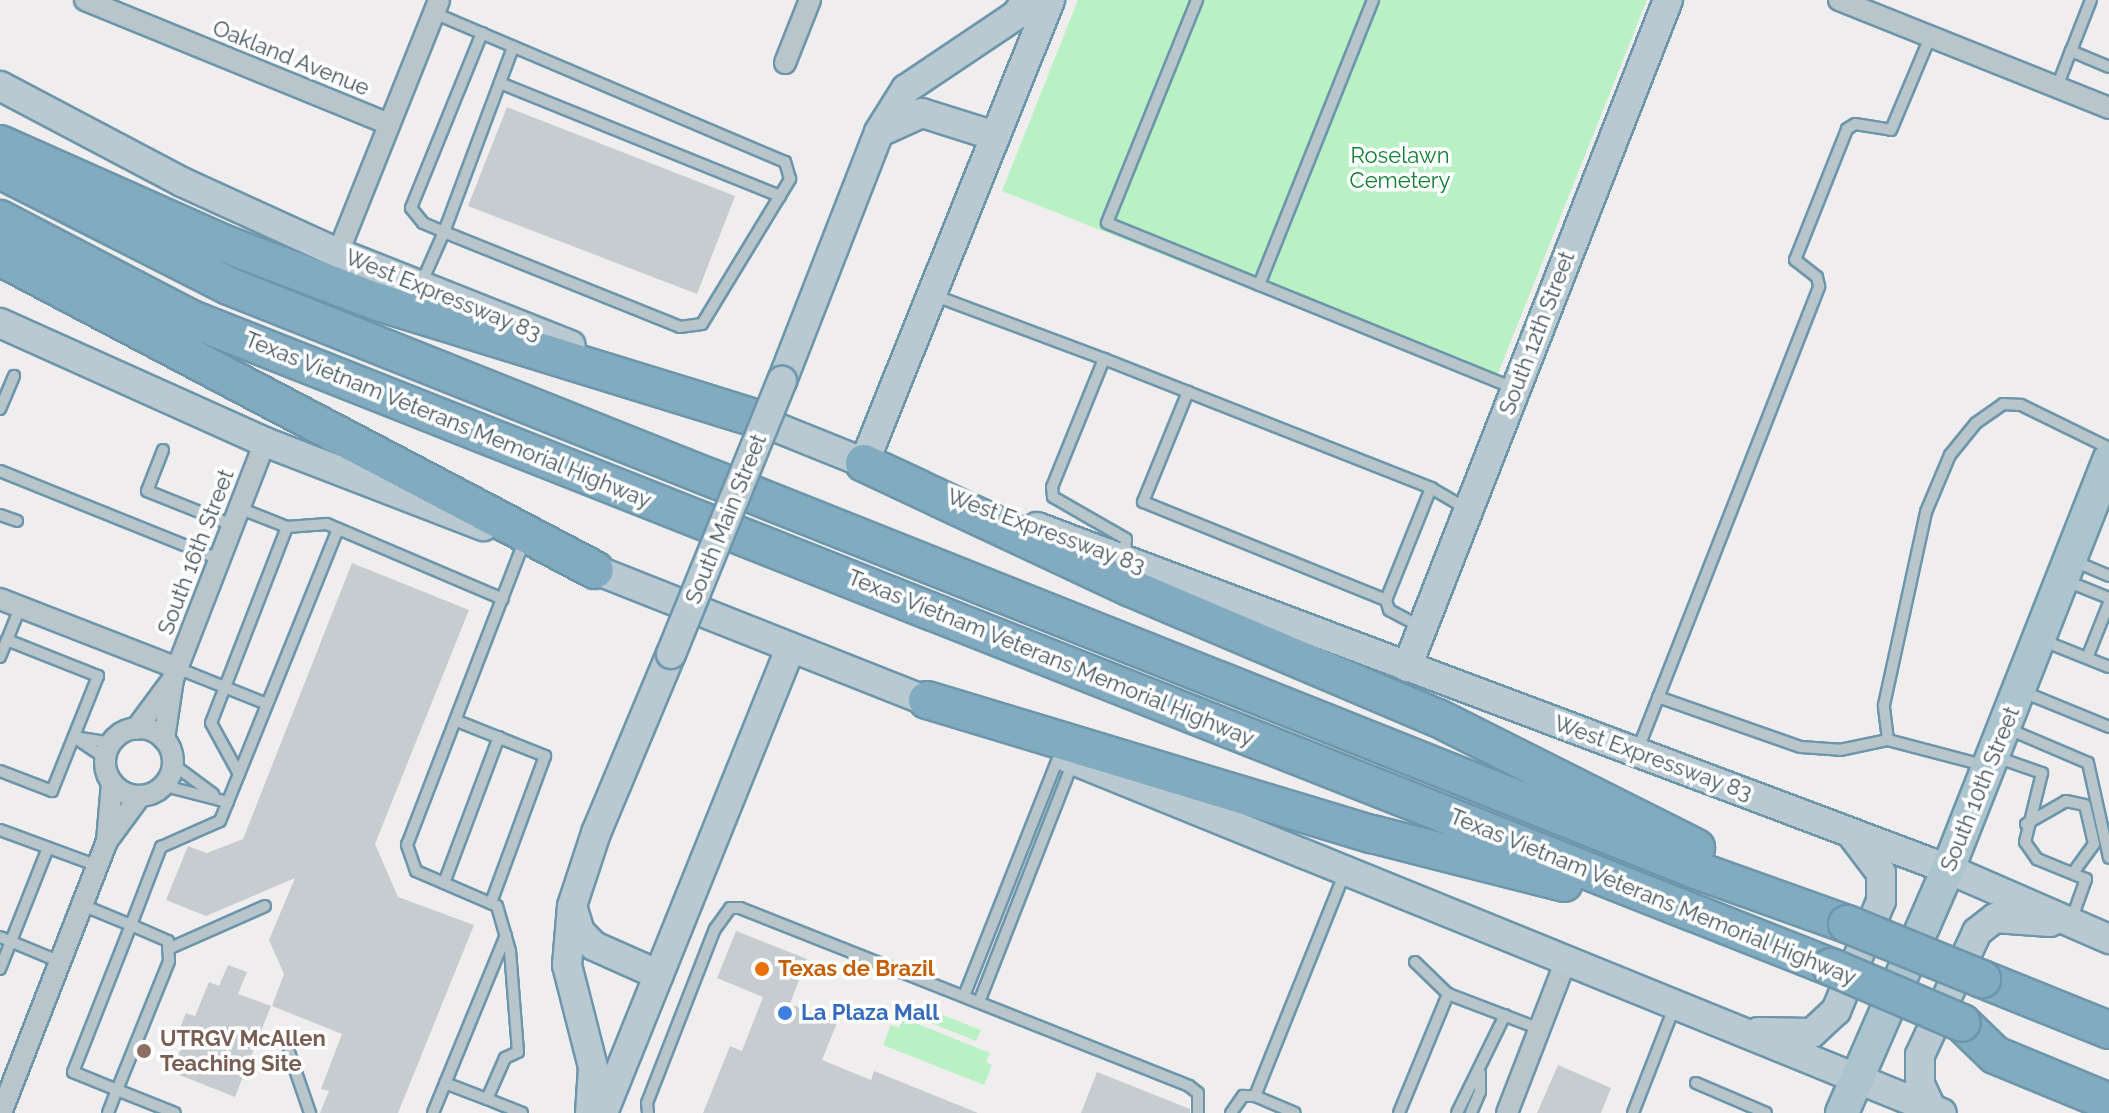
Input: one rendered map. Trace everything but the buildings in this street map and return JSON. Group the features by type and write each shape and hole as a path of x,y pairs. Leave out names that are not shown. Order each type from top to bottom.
{"highway":[{"path":"0,144 225,244 378,302 749,416"},
{"name":"Texas Vietnam Veterans Memorial Highway","path":"0,170 229,286 1696,870 1847,924 2109,1030"},
{"name":"Texas Vietnam Veterans Memorial Highway","path":"0,219 189,318 1831,967 2109,1083"},
{"path":"0,257 595,570"},
{"path":"864,463 1131,588 1438,718 1847,924"},
{"path":"927,700 1372,834 1707,920"},
{"path":"1962,1023 1995,1055 2109,1102"}],"main road":[{"name":"South Main Street","path":"590,1113 593,1067 567,965 572,906 596,833 782,381 879,132 906,89 931,67 1016,15 1027,0"},
{"path":"864,463 1050,0"},
{"name":"South 12th Street","path":"1407,667 1668,0"},
{"name":"West Expressway 83","path":"0,86 182,182 338,253 420,286 864,463 1637,751 1948,869 2071,923 2108,934"},
{"path":"879,132 922,113 995,136"},
{"path":"1,328 265,442 927,700 1718,1025 1936,1111"},
{"name":"South 10th Street","path":"1842,1113 1948,869 2109,460"},
{"path":"603,1113 790,649"},
{"path":"1718,1025 1776,1035 1812,1033 1836,1011 1882,888 1869,853 1848,831"},
{"path":"572,906 580,932 594,946 659,975"},
{"path":"1936,1111 1920,1084 1920,1055 1977,932 1995,918 2071,923"}],"street":[{"name":"Oakland Avenue","path":"85,0 389,124"},
{"path":"785,63 810,0"},
{"path":"1850,2 2109,108"},
{"path":"338,253 437,6"},
{"name":"South 16th Street","path":"175,674 265,442"},
{"path":"0,599 175,674"},
{"path":"6,1110 107,841 112,783 108,751 136,729 175,674"},
{"path":"107,841 140,796 165,786 174,765 164,739 175,674"},
{"path":"136,729 164,739"},
{"path":"112,783 140,796"},
{"path":"1507,1113 1566,960"}],"lane":[{"path":"1197,0 1107,223 1516,390"},
{"path":"1259,285 1373,0"},
{"path":"2057,87 2091,0"},
{"path":"437,6 513,47 785,162 790,179 702,324 680,327 423,223 411,208 482,33"},
{"path":"1637,751 1819,286 1817,277 1795,260 1847,129 1855,124 1891,130 1930,37"},
{"path":"420,286 444,232 513,47"},
{"path":"2071,51 2109,67"},
{"path":"500,83 780,196"},
{"path":"931,294 1431,488 1469,509"},
{"path":"1104,359 1052,487 1053,497 1126,539 1124,560"},
{"path":"0,409 14,376"},
{"path":"1188,392 1143,502 1386,600"},
{"path":"1888,740 1884,705 1902,616 1926,512 1950,455 1976,423 2003,404 2021,405 2109,448"},
{"path":"163,450 147,491 236,517 287,527 327,524 503,599"},
{"path":"0,471 219,559"},
{"path":"1423,627 1389,610 1386,600 1431,488"},
{"path":"0,515 17,521"},
{"path":"239,774 211,723 287,527"},
{"path":"175,1113 73,1072 161,847 220,821 338,529"},
{"path":"487,1099 505,1058 518,1052 506,935 497,906 416,871 407,845 524,542"},
{"path":"2066,570 2109,576"},
{"path":"2066,570 2109,600 2087,658"},
{"path":"0,657 20,607"},
{"path":"2039,639 2109,667"},
{"path":"0,771 52,791 76,738 98,676 7,640"},
{"path":"175,674 225,687 267,704"},
{"path":"2019,690 2109,727"},
{"path":"1658,697 1801,747 1840,750 1888,740 1996,750 2088,763 2104,810 2109,858"},
{"path":"457,721 545,756 491,903"},
{"path":"444,883 499,737"},
{"path":"76,738 108,751"},
{"path":"76,738 108,751"},
{"path":"1996,750 2042,773 2026,824 2029,852 2086,879 2071,923"},
{"path":"964,996 1067,757"},
{"path":"979,1002 1067,757"},
{"path":"174,765 214,796"},
{"path":"165,786 228,802"},
{"path":"2026,824 2066,801 2085,805 2094,844 2073,873"},
{"path":"0,830 98,866"},
{"path":"0,969 5,940 48,848"},
{"path":"1255,1096 1346,870"},
{"path":"82,905 168,941 169,961 108,1113"},
{"path":"168,949 265,906"},
{"path":"648,1113 647,1103 715,929 730,908 740,908 1189,1086 1198,1093 1198,1113"},
{"path":"433,1113 506,935"},
{"path":"5,940 60,962"},
{"path":"1415,962 1448,994 1540,1029"},
{"path":"1399,1113 1448,994"},
{"path":"1633,1113 1675,1006"},
{"path":"1457,1113 1480,1073 1505,1015"},
{"path":"289,1052 310,1113"},
{"path":"1471,1113 1480,1092 1480,1073"},
{"path":"445,1083 522,1113"},
{"path":"1696,1083 1766,1113"},
{"path":"1231,1113 1243,1096 1255,1096 1295,1113"}],"green space":[{"name":"Roselawn Cemetery","path":"1078,0 1647,0 1493,386 1002,191"},
{"path":"925,1008 981,1030 976,1041 921,1019"},
{"path":"903,1018 990,1053 986,1062 992,1065 984,1085 883,1045 891,1025 899,1028"}],"place":[{"name":"Texas de Brazil","path":"762,969"},
{"name":"La Plaza Mall","path":"785,1013"},
{"name":"UTRGV McAllen Teaching Site","path":"144,1051"}]}
